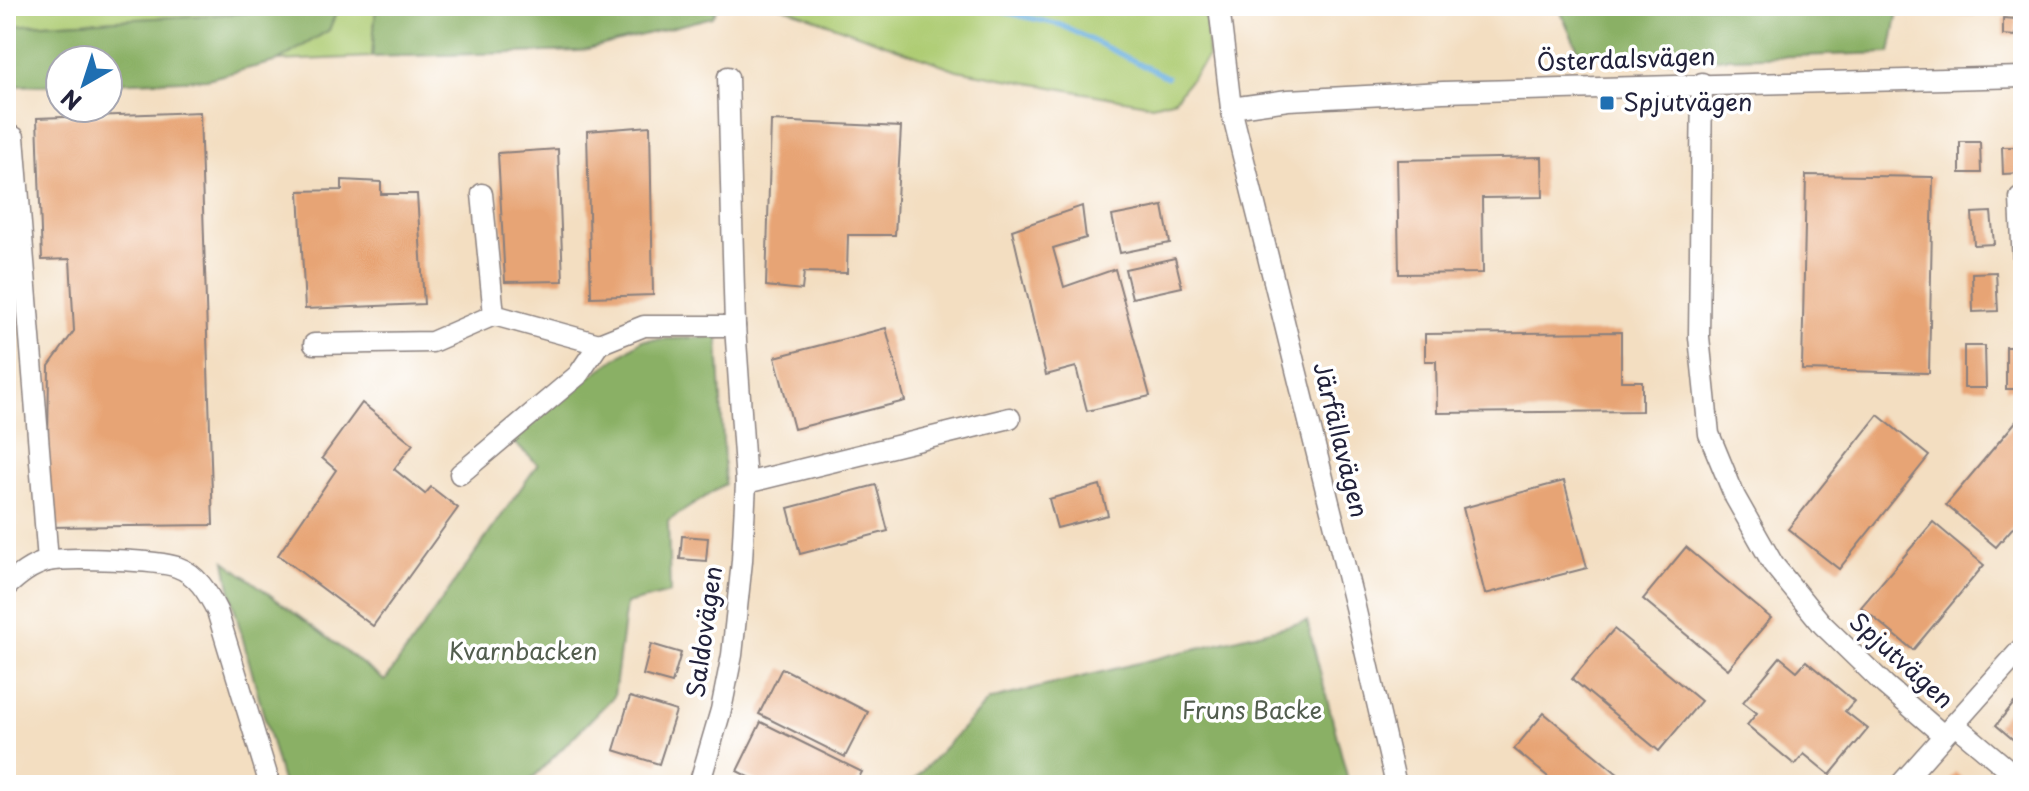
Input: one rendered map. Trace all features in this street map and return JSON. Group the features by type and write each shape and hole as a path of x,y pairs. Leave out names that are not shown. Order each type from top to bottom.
{"street":[{"name":"Järfällavägen","path":"1219,6 1231,108 1396,785"},
{"name":"Saldovägen","path":"699,785 721,710 732,655 746,483 735,326 728,77"},
{"name":"Österdalsvägen","path":"1231,108 1288,100 1702,83 2023,77"},
{"name":"Spjutvägen","path":"1702,83 1699,337 1709,434 1735,497 1773,564 1822,624 1885,685 2023,782"},
{"path":"14,137 48,561"},
{"path":"482,194 494,315"},
{"path":"2023,198 2020,198 2023,265"},
{"path":"314,344 432,342 494,315 599,344"},
{"path":"460,474 578,375 599,344 644,326 735,326"},
{"path":"746,483 1010,418"},
{"path":"6,587 24,571 48,561 154,562 177,567 193,576 208,593 220,620 270,785"},
{"path":"1900,785 2023,647"}],"green space":[{"path":"6,6 376,6 372,57 278,61 329,30 337,9 6,26"},
{"path":"376,6 718,6 713,17 580,51 372,57"},
{"path":"780,6 1205,6 1208,57 1175,99 1152,105 957,70"},
{"path":"1558,6 1899,6 1890,53 1669,60 1580,54"},
{"path":"338,8 329,30 278,61 207,79 124,82 124,44 44,44 44,85 6,86 6,26"},
{"name":"Kvarnbacken","path":"718,337 725,484 668,521 670,593 626,604 614,696 526,785 283,785 233,603 225,561 385,681 538,464 506,436 642,340"},
{"name":"Fruns Backe","path":"1307,621 1347,776 1344,785 909,785 989,700"}],"building":[{"path":"1946,6 1975,6 1975,16 1945,15"},
{"path":"2003,18 2016,19 2016,36 2003,35"},
{"path":"200,112 213,525 47,527 49,366 74,331 70,259 42,260 37,118 44,118 44,124 124,124 124,115"},
{"path":"771,121 901,127 895,235 848,235 847,273 804,272 802,290 766,286"},
{"path":"650,126 653,295 591,297 587,131"},
{"path":"1960,142 1980,142 1981,173 1960,173"},
{"path":"2002,147 2023,147 2023,173 2003,174"},
{"path":"558,149 563,281 505,282 498,153"},
{"path":"1542,157 1543,197 1482,198 1483,273 1399,274 1397,160"},
{"path":"1806,175 1933,177 1929,373 1802,370"},
{"path":"342,180 381,182 381,194 417,194 424,304 305,309 299,191 342,190"},
{"path":"1082,206 1086,238 1053,248 1064,287 1115,269 1150,396 1087,411 1076,367 1046,375 1012,230"},
{"path":"1163,206 1170,243 1120,253 1112,216"},
{"path":"1991,212 1994,244 1974,245 1972,213"},
{"path":"1175,258 1182,287 1132,298 1125,269"},
{"path":"1996,272 1998,311 1973,312 1972,273"},
{"path":"886,328 905,401 794,429 775,357"},
{"path":"1621,332 1621,381 1642,381 1642,411 1437,413 1436,361 1425,361 1425,334"},
{"path":"1964,346 1985,346 1986,388 1964,388"},
{"path":"2006,347 2023,347 2023,389 2006,389"},
{"path":"362,403 413,444 394,469 425,494 431,487 458,508 373,626 278,555 336,470 322,458"},
{"path":"1878,415 1929,456 1839,569 1788,529"},
{"path":"2018,419 2023,423 2023,516 1996,547 1946,505"},
{"path":"1564,481 1587,568 1485,594 1463,508"},
{"path":"876,485 888,531 800,554 788,508"},
{"path":"1100,485 1108,515 1057,528 1049,499"},
{"path":"1933,522 1984,565 1913,650 1861,607"},
{"path":"682,536 708,538 706,561 680,559"},
{"path":"1686,547 1771,618 1728,669 1643,599"},
{"path":"1614,629 1701,701 1659,751 1572,679"},
{"path":"651,644 681,653 672,683 643,675"},
{"path":"1780,657 1797,671 1806,661 1854,701 1845,711 1868,729 1830,775 1804,754 1795,765 1747,725 1757,713 1743,702"},
{"path":"782,668 868,712 845,757 759,714"},
{"path":"630,697 676,711 659,764 614,750"},
{"path":"2014,703 2023,710 2023,748 1996,725"},
{"path":"1544,713 1631,785 1558,785 1514,749"},
{"path":"761,722 862,772 855,785 765,785 737,771"},
{"path":"1955,772 1971,785 1945,785"}],"waterway":[{"path":"977,6 1061,25 1167,77"}],"place":[{"name":"Spjutvägen","path":"1607,103"}]}
